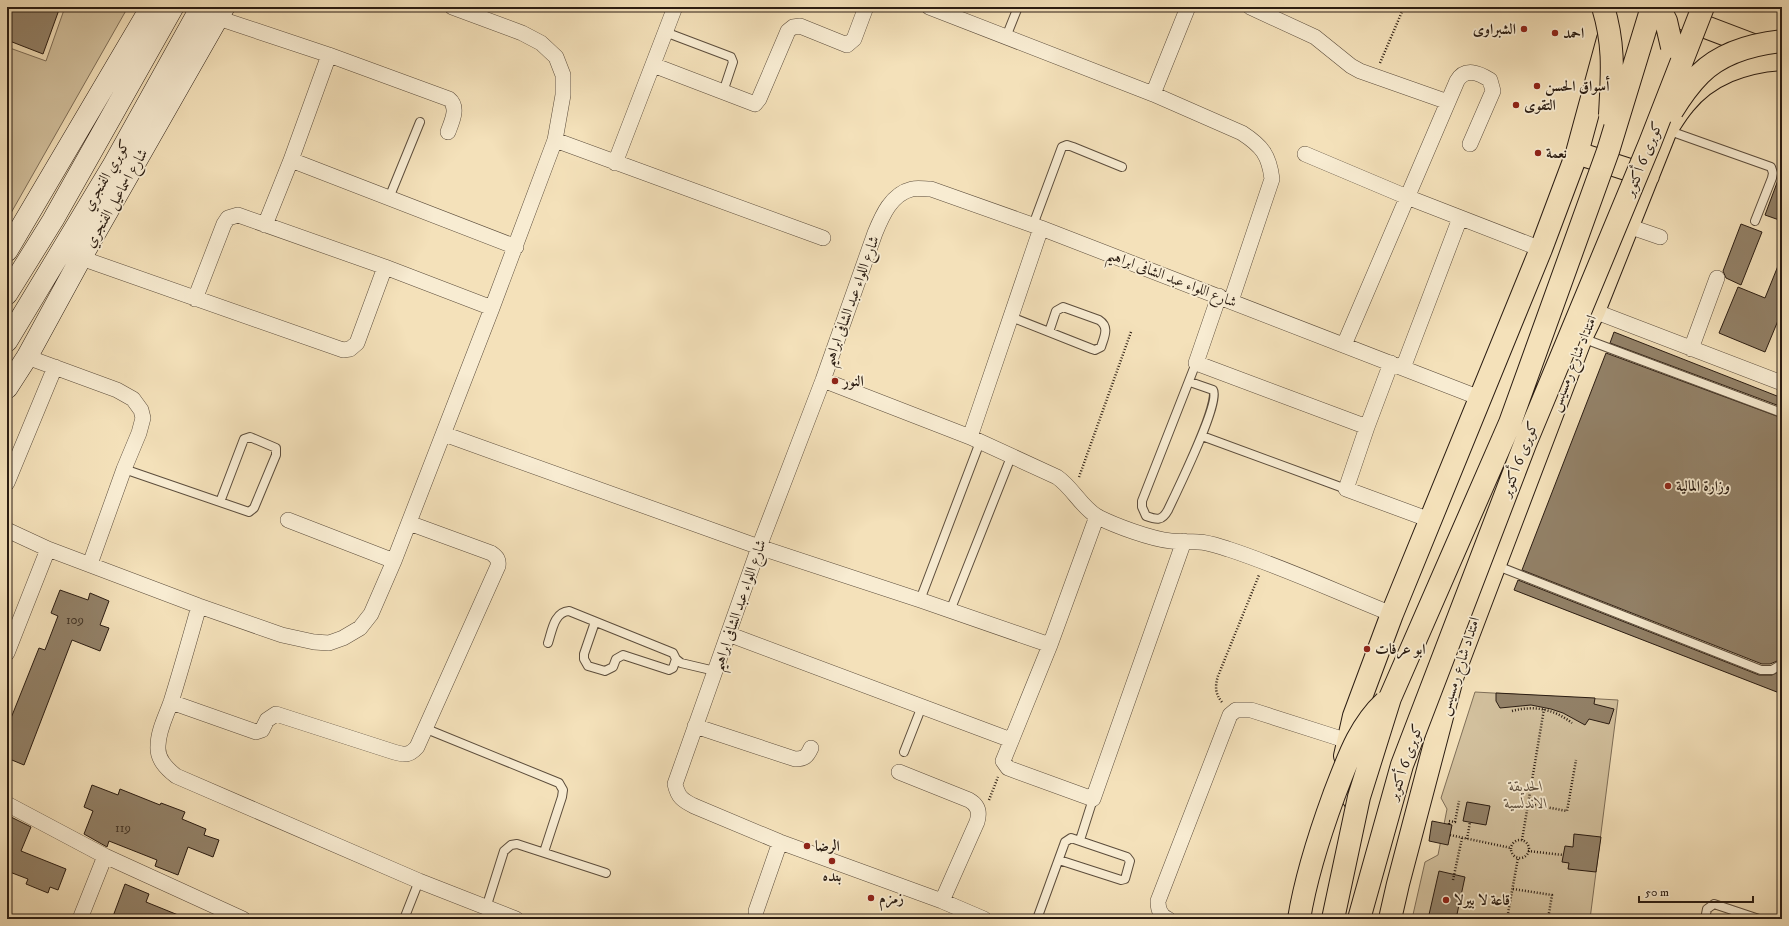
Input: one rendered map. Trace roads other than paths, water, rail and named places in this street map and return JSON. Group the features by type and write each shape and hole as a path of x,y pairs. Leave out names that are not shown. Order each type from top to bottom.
{"main road":[{"path":"7,251 151,7"},
{"name":"كوبري الفنجري","path":"7,294 57,213 173,7"},
{"name":"كوبري الفنجري","path":"7,341 112,168 201,7"},
{"path":"1603,7 1610,28 1612,50 1608,151"},
{"path":"1316,919 1348,741 1354,716 1392,614 1541,249 1577,153 1613,20 1612,7"},
{"path":"1652,7 1782,56"},
{"name":"كوبرى 6 أكتوبر","path":"1333,919 1359,797 1390,698 1510,423 1608,151 1652,7"},
{"path":"1659,7 1666,22 1672,48 1675,78"},
{"name":"كوبرى 6 أكتوبر","path":"1360,919 1390,806 1407,752 1525,444 1650,143 1704,7"},
{"name":"شارع اسماعيل الفنجري","path":"7,388 27,357 221,12"},
{"path":"1650,143 1687,88 1701,72 1721,59 1742,50 1765,43 1782,41"},
{"name":"امتداد شارع رمسيس","path":"1390,919 1453,675 1581,338 1594,311 1666,130 1684,103 1706,83 1732,69 1760,60 1782,59"},
{"path":"1577,153 1648,176"},
{"path":"1299,919 1308,872 1320,832 1341,778 1366,723 1390,698"}],"street":[{"path":"7,530 48,549 199,606 282,635 314,642 329,643 343,638 360,628 370,614 394,561 516,247 555,140 563,95 563,75 556,57 541,43 522,33 452,7"},
{"path":"615,163 675,7"},
{"path":"653,65 754,104 759,99 788,31 793,27 800,26 847,44 854,39 866,7"},
{"path":"929,7 1153,94 1242,133 1254,140 1264,151 1270,164 1272,179 1268,193 1225,299 1196,363 1367,427"},
{"path":"1153,94 1188,7"},
{"path":"1250,7 1315,37 1350,66 1374,77 1448,102"},
{"path":"221,12 329,55 449,99 455,106 448,132"},
{"path":"265,225 291,160 329,55"},
{"path":"1344,345 1457,81 1463,74 1472,72 1490,80 1492,85 1491,96 1470,144"},
{"path":"555,140 823,238"},
{"path":"1306,154 1407,197 1541,249"},
{"path":"291,160 516,247"},
{"name":"شارع اللواء عبد الشافى ابراهيم","path":"984,919 962,915 942,901 780,842 694,806 682,800 677,794 675,784 758,547 823,380 875,233 884,213 894,199 912,189 930,189 1037,226 1480,398"},
{"path":"195,299 224,224 228,218 238,215 385,267 492,308"},
{"path":"1430,520 1346,489 1367,427 1397,365 1460,218"},
{"path":"975,440 1037,226"},
{"path":"1628,226 1660,238"},
{"path":"82,258 343,350 350,348 357,343 385,267"},
{"path":"1691,349 1717,278"},
{"path":"1594,311 1782,383"},
{"path":"27,357 117,390 133,399 141,410 143,418 139,433 124,469 90,564"},
{"path":"7,483 55,368"},
{"path":"823,380 975,440 1057,477 1069,486 1086,507 1097,516 1112,523 1157,538 1207,543 1264,562 1392,614"},
{"path":"444,434 758,547 920,600 1050,645"},
{"path":"1097,516 1050,645 1003,758 1004,764 1008,768 1093,799 1184,541"},
{"path":"288,520 394,561"},
{"path":"171,702 256,732 262,730 267,720 276,714 405,755 411,753 417,747 424,728 499,561 496,556 491,553 409,523"},
{"path":"7,653 48,549"},
{"path":"199,606 171,702 159,736 159,757 176,776 419,881 516,919"},
{"path":"728,634 1011,740"},
{"path":"1168,919 1160,913 1158,901 1230,715 1236,710 1251,710 1348,741"},
{"path":"695,726 795,759 804,758 808,755 811,748"},
{"path":"899,772 969,800 974,803 978,810 979,816 977,822 942,901"},
{"path":"7,804 105,856 239,918"},
{"path":"756,911 780,842"},
{"path":"80,919 105,856"}],"lane":[{"path":"1006,36 1018,7"},
{"path":"665,32 731,57 733,62 723,92"},
{"path":"389,198 420,122"},
{"path":"1666,130 1771,167 1773,172 1772,178 1755,221"},
{"path":"1037,226 1062,147 1067,145 1122,167"},
{"path":"1011,317 1049,332 1095,350 1101,347 1106,331 1103,323 1099,320 1063,307 1057,309 1049,332"},
{"path":"1581,338 1782,412"},
{"path":"1190,382 1212,390 1215,393 1202,436 1166,515 1162,519 1157,520 1146,516 1142,507 1142,501 1190,382 1196,363"},
{"path":"1202,436 1346,489"},
{"path":"124,469 246,512 252,511 276,454 276,448 250,437 244,440 220,502"},
{"path":"920,600 975,440"},
{"path":"950,611 1011,457"},
{"path":"1495,565 1761,670 1772,670 1782,664"},
{"path":"548,643 555,622 560,614 569,611 673,652 681,663 715,671"},
{"path":"595,622 584,654 584,659 588,666 605,671 613,667 616,659 623,655 669,670 673,668 676,658"},
{"path":"904,752 922,706"},
{"path":"424,728 559,783 563,790 562,797 544,852"},
{"path":"1080,840 1093,799"},
{"path":"1038,919 1059,860 1067,839 1071,838 1080,840 1129,858 1130,862 1126,879 1121,880 1059,860"},
{"path":"486,908 502,857 507,847 511,845 517,844 606,873"},
{"path":"404,919 419,881"},
{"path":"1705,919 1708,909 1714,904 1759,919"}],"place":[{"name":"الشبراوى","path":"1524,29"},
{"name":"احمد","path":"1555,33"},
{"name":"أسواق الحسن","path":"1537,86"},
{"name":"التقوى","path":"1516,105"},
{"name":"نعمة","path":"1538,153"},
{"name":"النور","path":"835,381"},
{"name":"وزارة المالية","path":"1668,486"},
{"name":"ابو عرفات","path":"1367,649"},
{"name":"الرضا","path":"807,846"},
{"name":"بنده","path":"832,861"},
{"name":"زمزم","path":"871,898"},
{"name":"قاعة لا بيرلا","path":"1446,900"}],"park label":[{"name":"الحديقة الاندلسية","path":"1526,794"}]}
